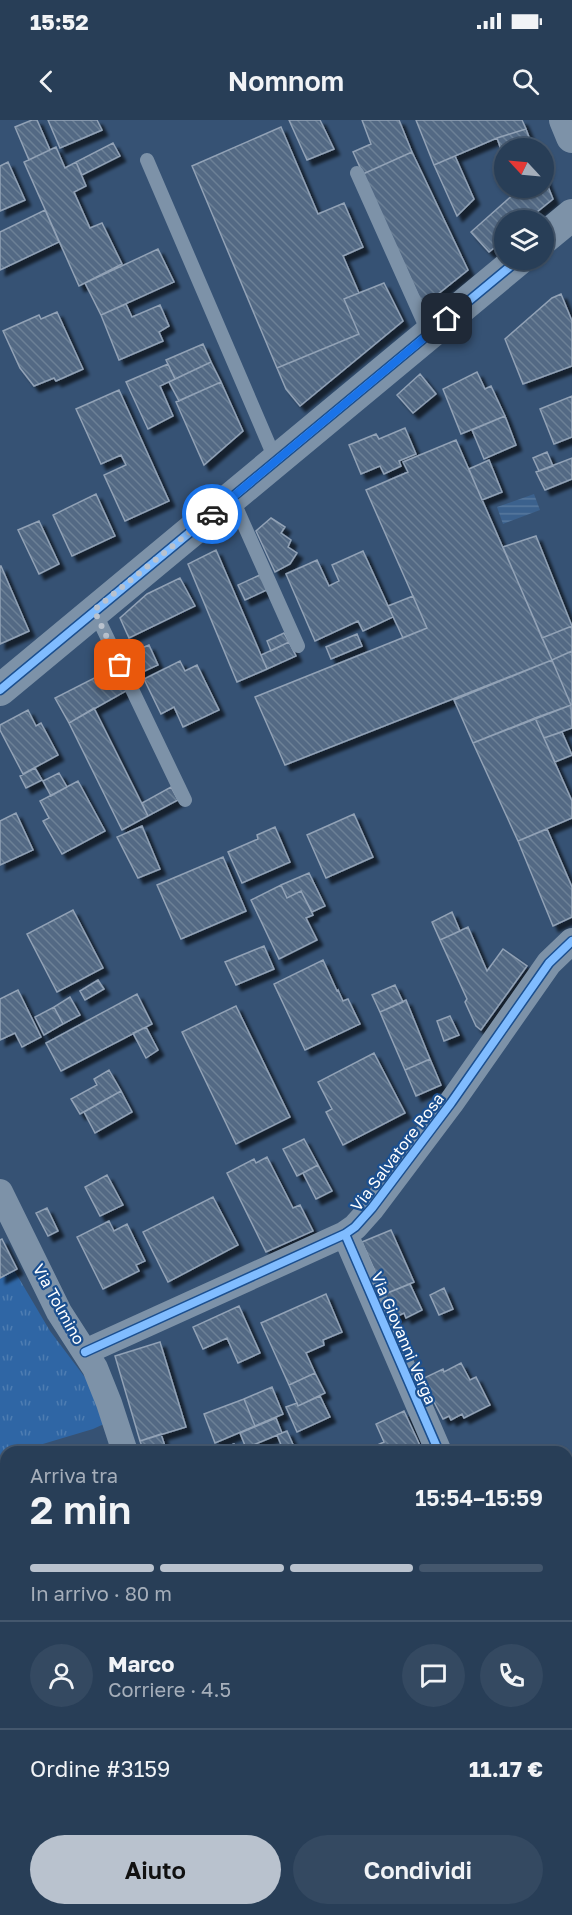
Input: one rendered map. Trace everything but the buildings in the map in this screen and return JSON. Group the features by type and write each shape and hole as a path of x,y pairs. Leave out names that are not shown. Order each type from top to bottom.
{"street":[{"path":"565,120 572,137"},
{"path":"554,230 572,215"},
{"path":"3,681 276,463 506,270"},
{"name":"Via Salvatore Rosa","path":"85,1352 345,1234 355,1227 372,1208 451,1103 549,963 572,941"},
{"name":"Via Tolmino","path":"0,1192 60,1312 104,1388 123,1446"},
{"name":"Via Giovanni Verga","path":"345,1234 436,1446"}],"lane":[{"path":"147,160 276,463"},
{"path":"357,173 429,334"},
{"path":"232,498 297,646"},
{"path":"94,610 185,800"}],"green space":[{"path":"14,1270 50,1331 90,1384 104,1424 36,1446 0,1446 0,1278"}],"shaded area":[{"path":"534,494 540,510 503,524 497,507"}],"cycle path":[{"path":"0,690 506,270"},
{"path":"85,1352 345,1234 355,1227 372,1208 451,1103 549,963 572,941"},
{"path":"345,1234 436,1446"}],"way so far":[{"path":"120,665 94,610 212,514"}],"route":[{"path":"212,514 447,319"}]}
